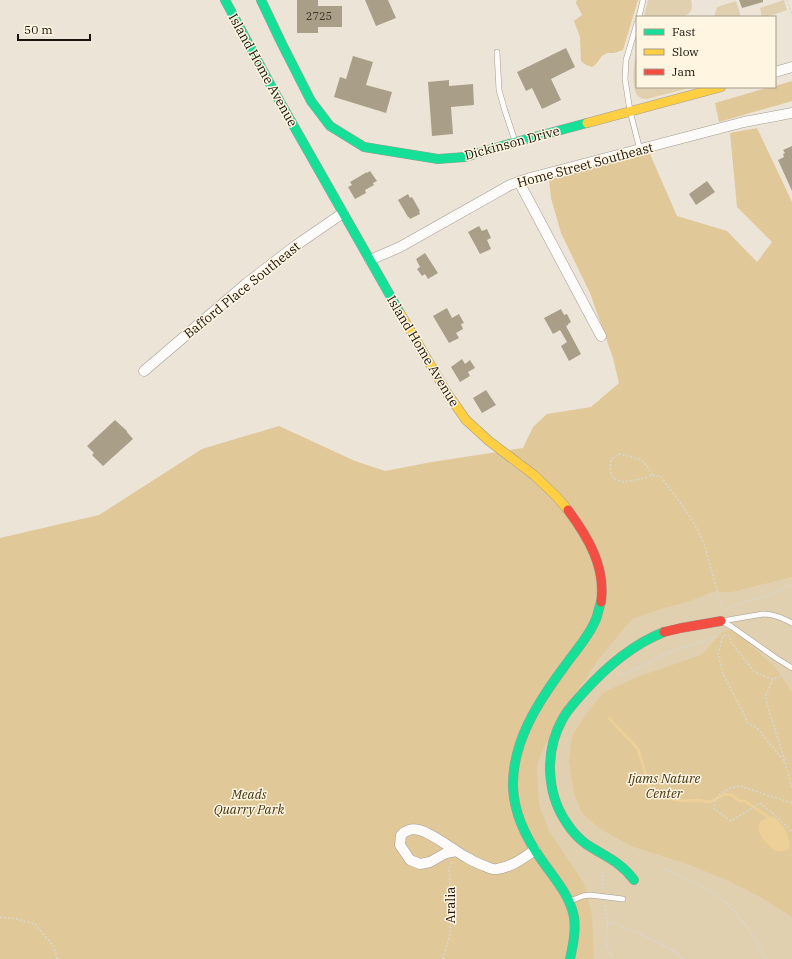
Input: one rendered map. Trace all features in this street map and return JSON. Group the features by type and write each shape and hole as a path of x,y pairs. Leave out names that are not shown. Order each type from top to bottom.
{"street":[{"name":"Island Home Avenue","path":"225,0 274,93 457,409 466,420 483,435 542,482 580,527 595,553 602,582 600,607 585,638 537,707 523,736 515,761 513,778 515,805 523,828 541,860 559,883 573,912 575,927 570,959"},
{"name":"Dickinson Drive","path":"261,0 311,101 330,126 364,147 438,159 465,157 717,88"},
{"path":"776,72 792,67"},
{"name":"Home Street Southeast","path":"370,260 400,247 510,186 530,178 744,122 792,113"},
{"path":"520,182 601,336"},
{"name":"Bafford Place Southeast","path":"144,371 247,284 295,246 343,213"},
{"path":"634,880 628,871 623,867 585,842 575,833 560,811 551,782 551,762 554,741 560,724 590,684 606,668 635,646 658,634 719,621"},
{"path":"456,852 446,853 430,862 420,864 410,860 400,845 401,835 410,830 421,830 440,839 456,852 467,858 495,870 510,866 535,850"}],"lane":[{"path":"639,16 643,0"},
{"path":"636,26 626,60 625,79 630,111 640,150"},
{"path":"497,52 499,90 516,142"},
{"path":"719,621 763,614 775,615 792,623"},
{"path":"719,621 732,627 792,668"},
{"path":"569,901 590,895 623,899"}],"path":[{"path":"787,0 792,15"},
{"path":"652,475 640,459 619,454 611,459 610,470 613,478 622,482 641,479 652,475 661,477 682,505 704,543 722,611"},
{"path":"719,621 715,617 716,614 722,611 743,602 767,596 792,585"},
{"path":"616,675 629,673 671,652 714,638 718,635 728,635 730,640 754,671 763,676 773,679 792,672"},
{"path":"723,636 718,654 723,674 747,722 758,730 785,762"},
{"path":"773,679 766,695 767,704 792,788"},
{"path":"792,804 740,786 728,789 721,793 718,796 714,806 714,810 731,821 760,803 792,832"},
{"name":"Aralia","path":"443,959 450,934 451,895 449,868 456,852"},
{"path":"602,853 604,860 602,888 607,923 606,941 613,959"},
{"path":"663,868 705,888 728,906 742,920 752,934 762,951 764,959"},
{"path":"0,917 35,924 54,947 57,959"},
{"path":"607,923 613,922 658,943 673,951 683,959"}],"green space":[{"path":"577,0 638,0 623,50 614,53 607,53 602,56 592,67 581,61 580,37 574,21 582,15 576,3"},
{"path":"648,0 691,0 691,11 685,16 644,16"},
{"path":"784,0 787,10 769,16 762,16 760,8"},
{"path":"736,1 741,16 714,16 717,7"},
{"path":"636,57 636,88 689,88 643,99 638,96 634,87 634,68"},
{"path":"792,81 792,101 719,122 715,103 767,88 776,88 776,86"},
{"name":"Meads Quarry Park","path":"757,128 792,202 792,577 732,592 712,592 690,601 632,619 598,660 565,710 544,747 537,765 539,805 549,831 584,883 592,916 594,959 0,959 0,538 99,515 202,449 279,426 355,461 385,471 523,448 533,427 547,414 591,407 619,383 613,358 590,293 561,233 551,198 549,180 649,152 677,216 727,231 757,262 772,242 737,207 730,133"},
{"name":"Ijams Nature Center","path":"792,550 792,959 588,959 537,827 533,756 611,616"},
{"path":"730,630 745,640 775,667 792,692 792,917 762,898 731,882 690,865 631,846 602,830 583,815 574,794 569,761 572,736 586,714 604,692 637,677 701,655 722,632"}],"shaded area":[{"path":"773,817 780,822 788,836 790,845 789,849 785,851 778,852 770,847 759,831 758,827 761,821"}],"building":[{"path":"297,0 318,0 318,6 342,6 342,27 318,27 318,33 297,33"},
{"path":"365,0 388,0 396,18 376,26"},
{"path":"739,0 763,0 763,2 742,8"},
{"path":"566,48 575,67 551,79 561,100 542,109 532,88 526,91 517,72"},
{"path":"353,56 373,62 366,85 392,92 386,113 334,97 340,77 346,79"},
{"path":"449,80 449,86 473,84 474,105 451,107 453,134 432,136 428,82"},
{"path":"792,146 792,191 778,160 784,157 783,154 785,153 783,150"},
{"path":"370,171 377,181 373,183 374,185 365,190 366,193 355,199 348,187 352,185 350,182"},
{"path":"707,181 715,192 696,205 689,194"},
{"path":"408,194 410,198 412,197 420,211 420,214 410,219 398,200"},
{"path":"479,226 482,231 487,229 491,238 487,240 491,249 480,254 468,232"},
{"path":"425,253 438,273 428,279 425,274 422,276 417,269 420,267 416,259"},
{"path":"447,308 452,318 459,314 464,323 461,324 463,329 456,333 459,338 449,343 433,316"},
{"path":"561,309 564,315 567,314 571,322 566,326 581,354 569,361 561,346 567,342 560,330 553,334 544,318"},
{"path":"462,359 465,364 470,360 475,368 468,372 470,376 460,382 451,367"},
{"path":"486,390 496,405 482,413 473,398"},
{"path":"115,420 133,439 103,466 92,455 94,453 87,446"}],"waterway":[{"path":"609,718 638,749 650,789 671,799 683,801 698,800 710,802 725,794 734,796 739,801 746,802 767,816 770,822"}],"traffic: fast":[{"path":"225,0 275,93 400,313"},
{"path":"261,0 311,101 330,126 364,147 438,159 465,157 587,123"},
{"path":"570,959 575,928 572,909 562,888 537,854 522,827 514,797 514,770 517,754 528,723 554,680 590,632 601,602"},
{"path":"634,880 629,873 612,859 583,842 568,825 559,810 551,785 551,758 556,732 569,709 582,694 609,666 619,658 652,637 664,632"}],"traffic: slow":[{"path":"587,123 717,88"},
{"path":"400,313 447,393 466,420 489,441 534,475 568,510"}],"traffic: jam":[{"path":"568,510 589,542 594,553 601,577 601,602"},
{"path":"664,632 721,621"}]}
